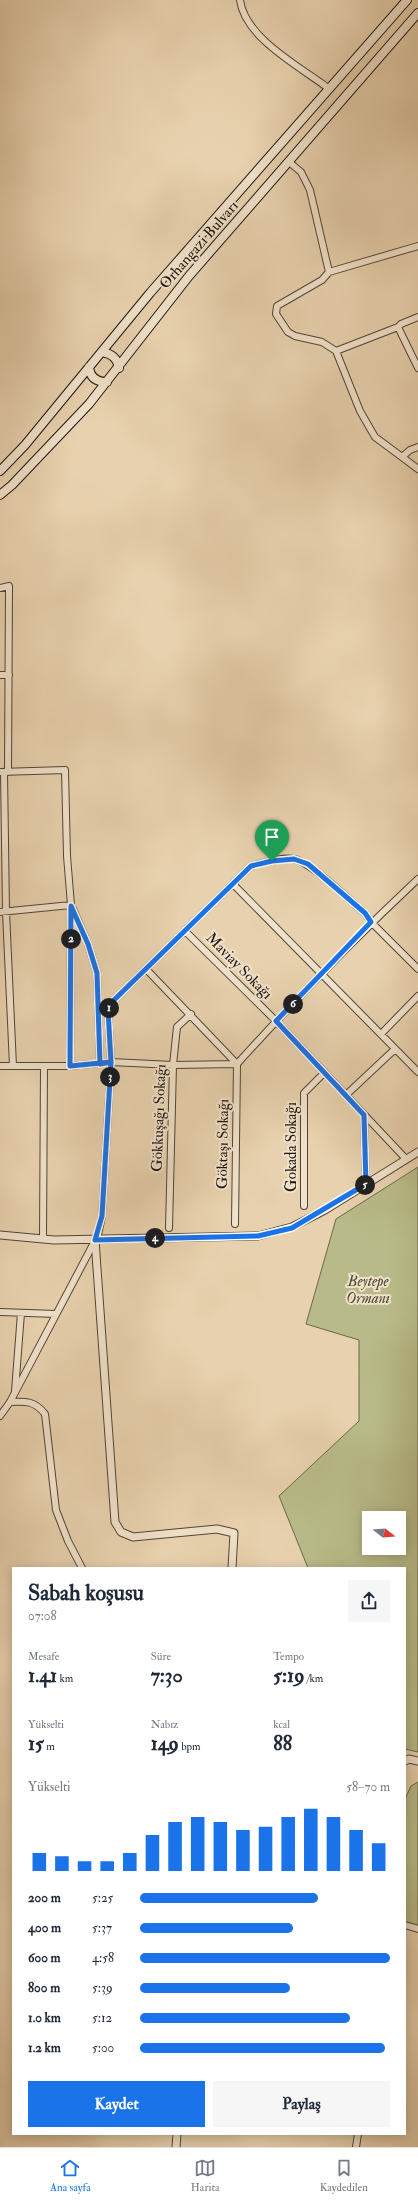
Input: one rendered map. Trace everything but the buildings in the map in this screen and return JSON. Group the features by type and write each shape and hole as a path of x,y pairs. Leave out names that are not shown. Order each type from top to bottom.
{"main road":[{"name":"Orhangazi Bulvarı","path":"0,471 25,445 150,293 328,88 407,0"},
{"name":"Orhangazi Bulvarı","path":"0,495 32,465 107,382 189,276 418,13"},
{"path":"102,352 111,354 115,358 118,368"},
{"path":"90,367 90,372 96,380 107,382"}],"street":[{"path":"240,0 241,9 247,21 259,37 328,88"},
{"path":"289,162 301,172 310,190 329,272"},
{"path":"418,246 329,272 322,280 276,306 276,314 288,332 295,336 322,342 336,351 360,411 375,437 418,469"},
{"path":"336,351 398,327 401,324 418,317"},
{"path":"398,327 418,368"},
{"path":"402,457 410,450 418,447"},
{"path":"0,588 10,586 9,675 4,772 3,912 13,1066"},
{"path":"0,675 9,675"},
{"path":"4,772 65,770 67,856 71,906 70,1066"},
{"path":"0,1416 14,1395 95,1240 102,1216 111,1062 108,1010 112,1002 251,866 294,859 308,864 365,913 371,922 418,970"},
{"path":"0,1066 70,1066 111,1062 173,1065 237,1064 371,922 416,881 418,889"},
{"path":"233,884 418,1072"},
{"path":"3,912 71,906"},
{"path":"71,906 88,944 97,973 100,1064"},
{"name":"Maviay Sokağı","path":"185,931 276,1021 406,1159"},
{"path":"146,969 191,1014 237,1064"},
{"path":"381,1034 418,996"},
{"name":"Gökkuşağı Sokağı","path":"169,1228 173,1065 177,1027 191,1014"},
{"path":"346,1095 395,1049"},
{"name":"Göktaşı Sokağı","path":"235,1224 237,1064"},
{"path":"43,1239 44,1066"},
{"name":"Gokada Sokağı","path":"304,1206 304,1093 324,1073"},
{"path":"364,1115 366,1184"},
{"path":"0,1235 43,1239 95,1240 258,1236 292,1228 418,1152"},
{"path":"95,1240 115,1522 121,1532 133,1537 217,1529 234,1533 232,1567"},
{"path":"0,1312 56,1314"},
{"path":"14,1395 21,1313"},
{"path":"10,1402 26,1401 38,1406 45,1414 56,1510 68,1541 81,1567"},
{"path":"406,1760 418,1761"},
{"path":"406,1925 418,1929"},
{"path":"176,2147 177,2135"},
{"path":"356,2147 358,2135"}],"green space":[{"name":"Beytepe Ormanı","path":"418,1167 418,1752 406,1749 406,1567 308,1567 279,1496 359,1421 359,1340 306,1324 336,1219"},
{"path":"418,1782 418,1927 406,1924 406,1797 411,1786"}],"route":[{"path":"272,861 251,866 112,1002 108,1010 111,1062 100,1064 70,1066 71,906 88,944 97,973 100,1010 100,1064 111,1062 102,1216 98,1235 95,1240 221,1237 248,1238 258,1236 292,1228 325,1210 366,1184 364,1115 276,1021 371,922 365,913 308,864 294,859 272,861"}]}
